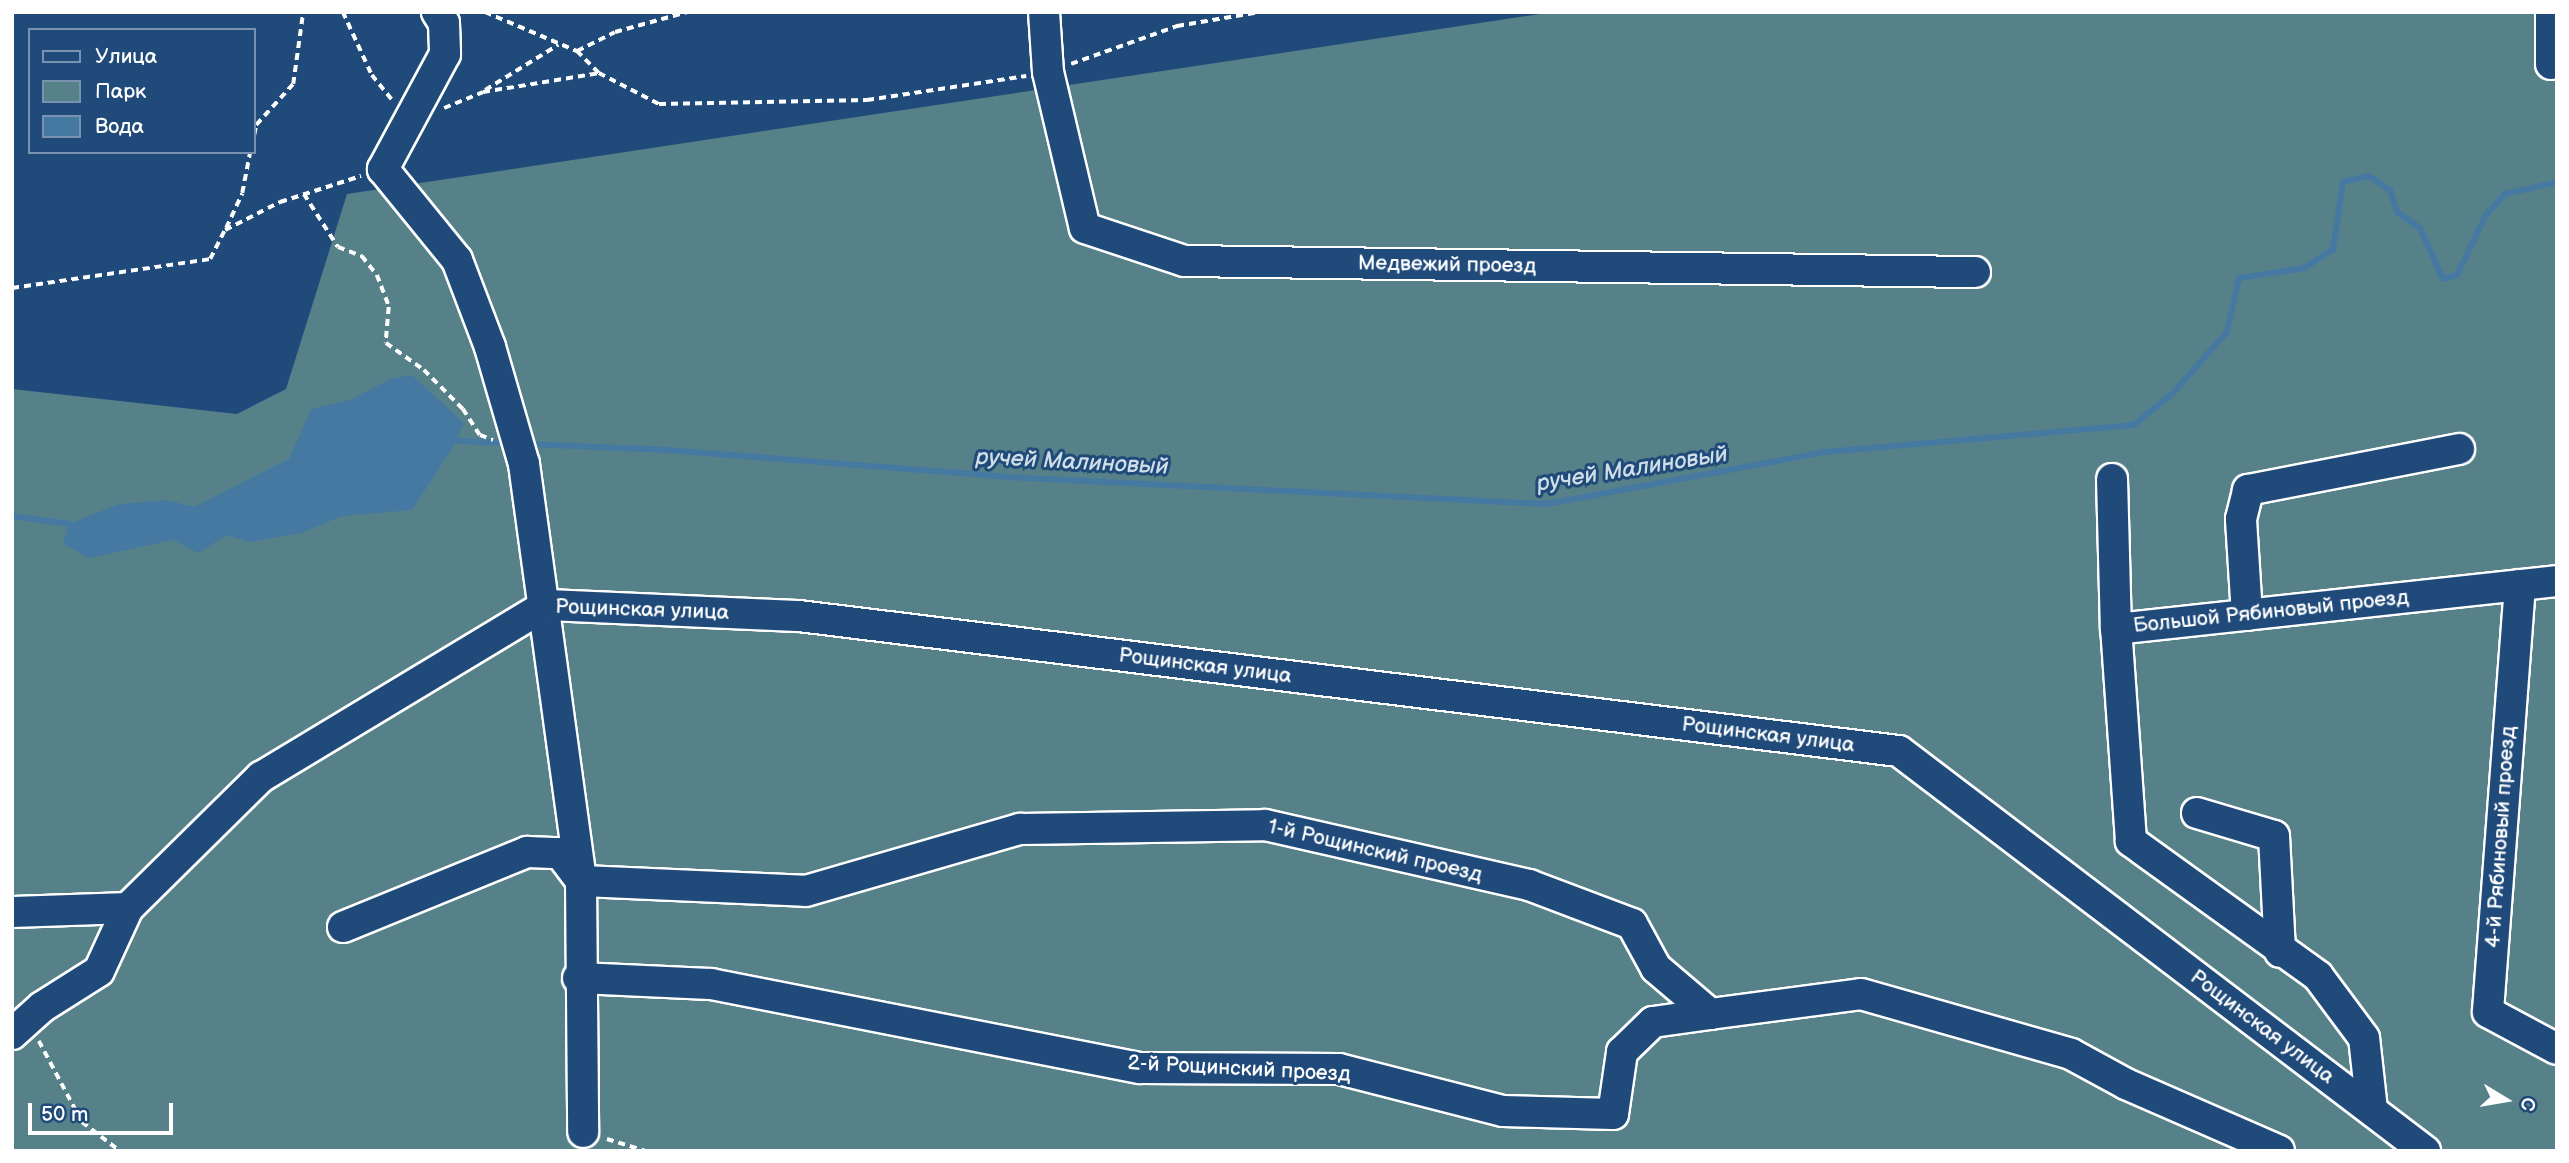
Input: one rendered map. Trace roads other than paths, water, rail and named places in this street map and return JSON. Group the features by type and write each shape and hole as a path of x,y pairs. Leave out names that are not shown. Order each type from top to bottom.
{"lane":[{"path":"437,12 444,23 445,54 411,122 393,145 383,169 457,260 490,346 524,464 547,605 581,881 578,978 583,1132"},
{"name":"Медвежий проезд","path":"1044,12 1048,72 1085,228 1184,261 1975,272"},
{"path":"2551,12 2551,64"},
{"path":"2247,615 2241,520 2248,491 2459,449"},
{"path":"2112,479 2116,628"},
{"name":"Большой Рябиновый проезд","path":"2372,1111 2364,1038 2318,976 2280,952 2131,841 2116,628 2557,581"},
{"name":"4-й Рябиновый проезд","path":"2520,585 2488,1012 2557,1049"},
{"name":"Рощинская улица","path":"12,1034 43,1007 99,971 128,908 261,777 547,605 799,616 1899,751 2425,1151"},
{"path":"2197,813 2274,836 2280,952"},
{"name":"1-й Рощинский проезд","path":"581,881 806,891 1020,829 1265,825 1529,886 1632,924 1656,968 1710,1014"},
{"path":"343,927 527,852 560,853 581,881"},
{"path":"12,912 128,908"},
{"name":"2-й Рощинский проезд","path":"578,978 711,984 1140,1068 1339,1069 1517,1111 1613,1114 1622,1052 1653,1022 1710,1014"},
{"path":"1710,1014 1861,994 2071,1054 2126,1084 2279,1151"}],"water":[{"path":"412,375 464,423 457,441 412,510 342,516 301,533 249,542 227,535 198,553 173,540 89,558 63,544 69,524 119,504 167,500 194,507 289,459 311,409 350,400 390,379"}],"waterway":[{"name":"ручей Малиновый","path":"527,444 667,450 1007,477 1547,504 1826,452 2134,425 2173,393 2227,332 2239,278 2304,268 2333,249 2343,182 2369,176 2390,190 2397,212 2420,228 2443,279 2457,275 2486,215 2505,194 2557,182"},
{"name":"ручей Малиновый","path":"457,441 509,443"},
{"path":"12,516 69,524"}]}
